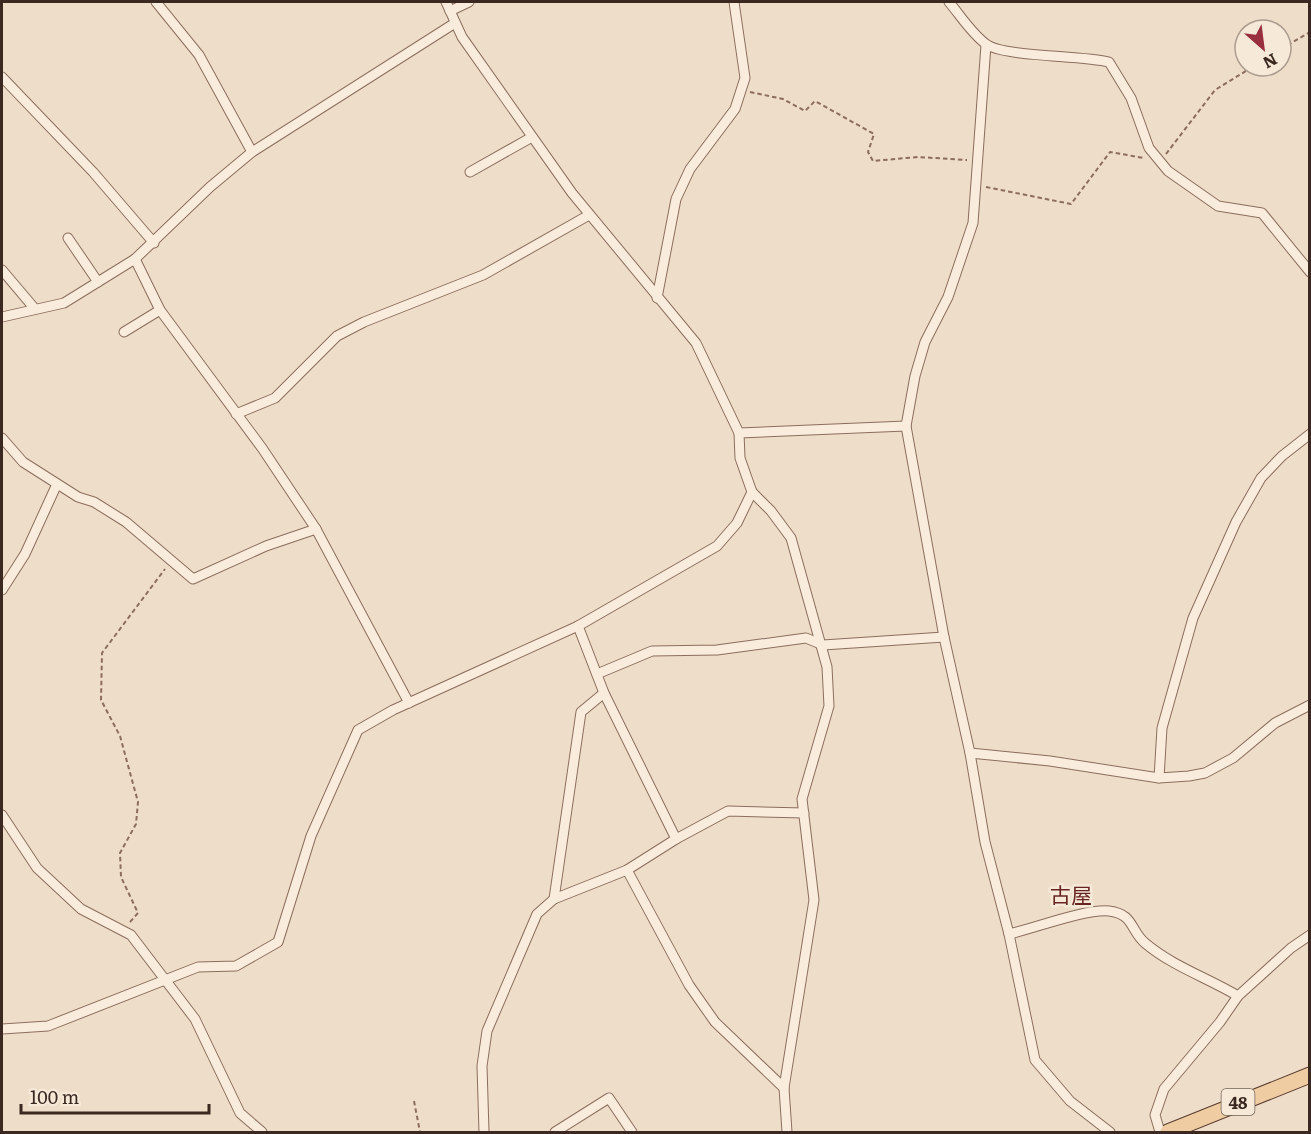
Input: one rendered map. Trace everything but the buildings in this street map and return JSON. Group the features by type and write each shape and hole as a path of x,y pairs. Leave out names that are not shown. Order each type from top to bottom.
{"main road":[{"name":"48","path":"1168,1132 1310,1075"}],"street":[{"path":"156,2 199,55 252,152"},
{"path":"468,2 448,6 455,23 532,137 589,215 696,343 739,433 740,458 752,492 771,511 791,538 823,645 827,667 829,706 802,799 814,900 784,1089 787,1132"},
{"path":"657,298 676,199 690,169 735,109 745,78 734,2"},
{"path":"949,2 986,45 1023,54 1050,54 1109,62 1131,98 1149,148 1168,171 1218,206 1262,213 1310,272"},
{"path":"2,317 64,303 135,259 210,187 252,152 455,23"},
{"path":"986,45 973,223 948,297 925,342 915,376 906,426 944,637 970,753 985,842 1009,934 1035,1060 1070,1101 1110,1132"},
{"path":"2,77 93,172 154,243"},
{"path":"470,172 532,137"},
{"path":"236,414 275,398 337,336 364,322 483,275 589,215"},
{"path":"68,238 98,282"},
{"path":"135,259 160,310 236,414 316,530 409,703"},
{"path":"2,270 35,309"},
{"path":"124,332 160,310"},
{"path":"739,433 906,426"},
{"path":"1159,778 1162,728 1193,618 1236,522 1261,478 1282,456 1310,434"},
{"path":"2,438 23,462 78,497 94,502 126,522 193,579 266,546 316,530"},
{"path":"2,590 25,554 57,484"},
{"path":"2,1029 48,1026 198,967 236,966 278,942 310,836 358,730 372,720 578,626 717,546 737,523 752,492"},
{"path":"578,626 604,693 676,839"},
{"path":"597,674 652,651 717,650 806,638 823,645 944,637"},
{"path":"555,899 581,712 604,693"},
{"path":"970,753 1050,761 1159,778 1205,773 1233,758 1275,723 1310,705"},
{"path":"484,1132 482,1066 487,1031 537,915 555,899 627,870 676,839 728,812 804,813"},
{"path":"2,815 37,868 81,909 131,935 195,1019 240,1113 262,1132"},
{"path":"627,870 688,985 715,1022 784,1089"},
{"path":"1009,934 1087,912 1110,911 1129,918 1144,942 1176,963 1238,996"},
{"path":"1160,1132 1155,1115 1164,1089 1220,1022 1238,996 1291,948 1310,935"},
{"path":"555,1132 609,1098 632,1132"}],"path":[{"path":"1293,43 1310,32"},
{"path":"977,186 1071,204 1110,152 1160,161 1215,90 1234,78"},
{"path":"741,90 783,99 805,111 815,101 874,134 868,152 873,161 918,157 979,161"},
{"path":"122,930 138,913 121,877 120,853 136,824 138,802 120,736 101,700 102,653 172,560"},
{"path":"414,1101 420,1132"}],"district":[{"name":"古屋","path":"1071,893"}]}
